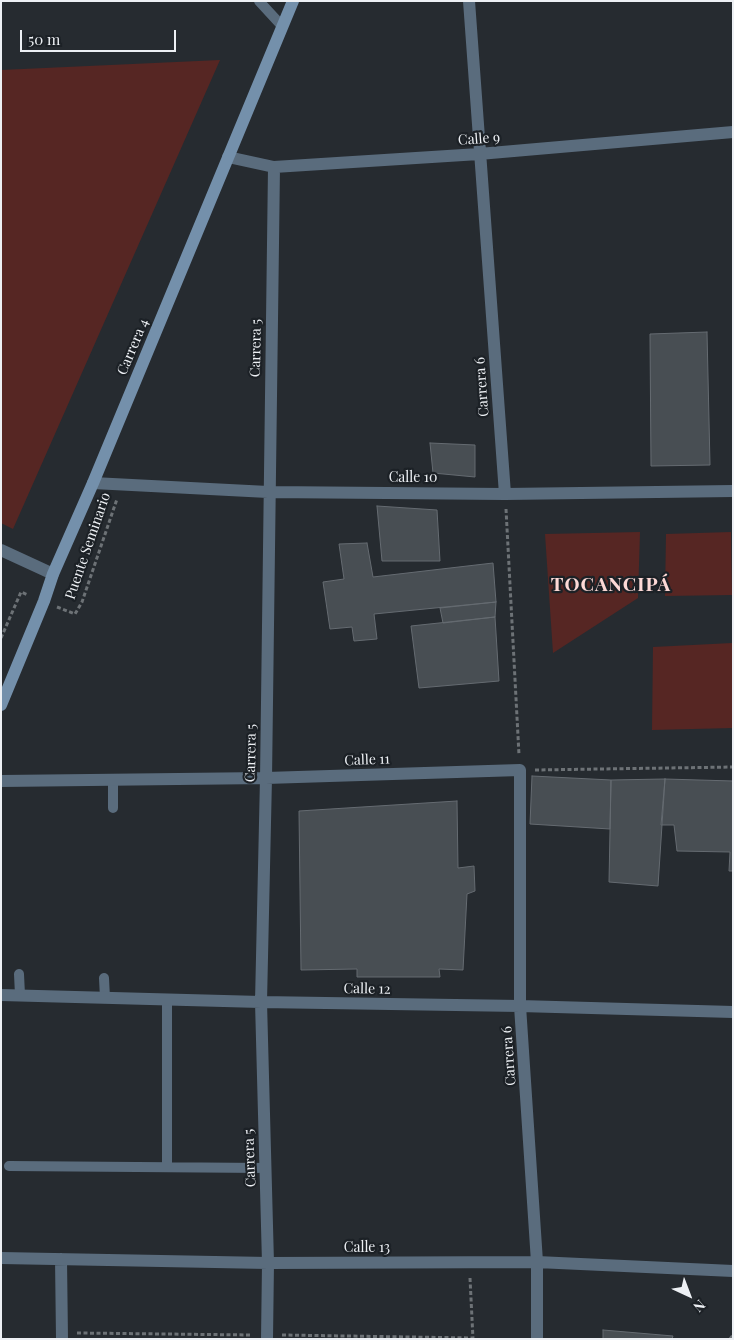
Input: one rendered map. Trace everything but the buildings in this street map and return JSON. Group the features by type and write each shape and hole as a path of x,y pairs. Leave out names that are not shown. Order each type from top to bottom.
{"main road":[{"name":"Carrera 4","path":"1,705 44,602 53,574 93,483 293,1"}],"street":[{"path":"284,1 285,21"},
{"name":"Carrera 6","path":"468,1 505,494"},
{"name":"Calle 9","path":"228,157 274,167 479,154 733,132"},
{"name":"Carrera 5","path":"268,1339 268,1263 261,1002 266,778 268,492 274,167"},
{"name":"Calle 10","path":"93,483 268,492 505,494 733,491"},
{"path":"1,550 53,574"},
{"name":"Carrera 6","path":"520,770 520,1006 537,1262 537,1339"},
{"name":"Calle 11","path":"1,781 266,778 520,770"},
{"name":"Calle 12","path":"1,995 733,1012"},
{"name":"Calle 13","path":"1,1258 268,1263 537,1262 733,1271"},
{"path":"61,1260 62,1339"}],"lane":[{"path":"259,1 285,21"},
{"path":"113,780 113,808"},
{"path":"19,974 20,996"},
{"path":"104,978 105,998"},
{"path":"167,1000 167,1167"},
{"path":"9,1166 265,1168"}],"path":[{"name":"Puente Seminario","path":"75,614 87,591 121,485"},
{"path":"505,494 520,770 733,767"},
{"path":"1,638 21,592"},
{"path":"470,1263 473,1339"},
{"path":"730,1339 733,1336"}],"shaded area":[{"path":"220,60 13,529 1,523 1,70"},
{"path":"640,532 638,598 553,653 545,534"},
{"path":"731,532 732,595 665,596 666,534"},
{"path":"732,643 733,728 652,730 653,647"}],"district":[{"name":"TOCANCIPÁ","path":"611,585"}]}
